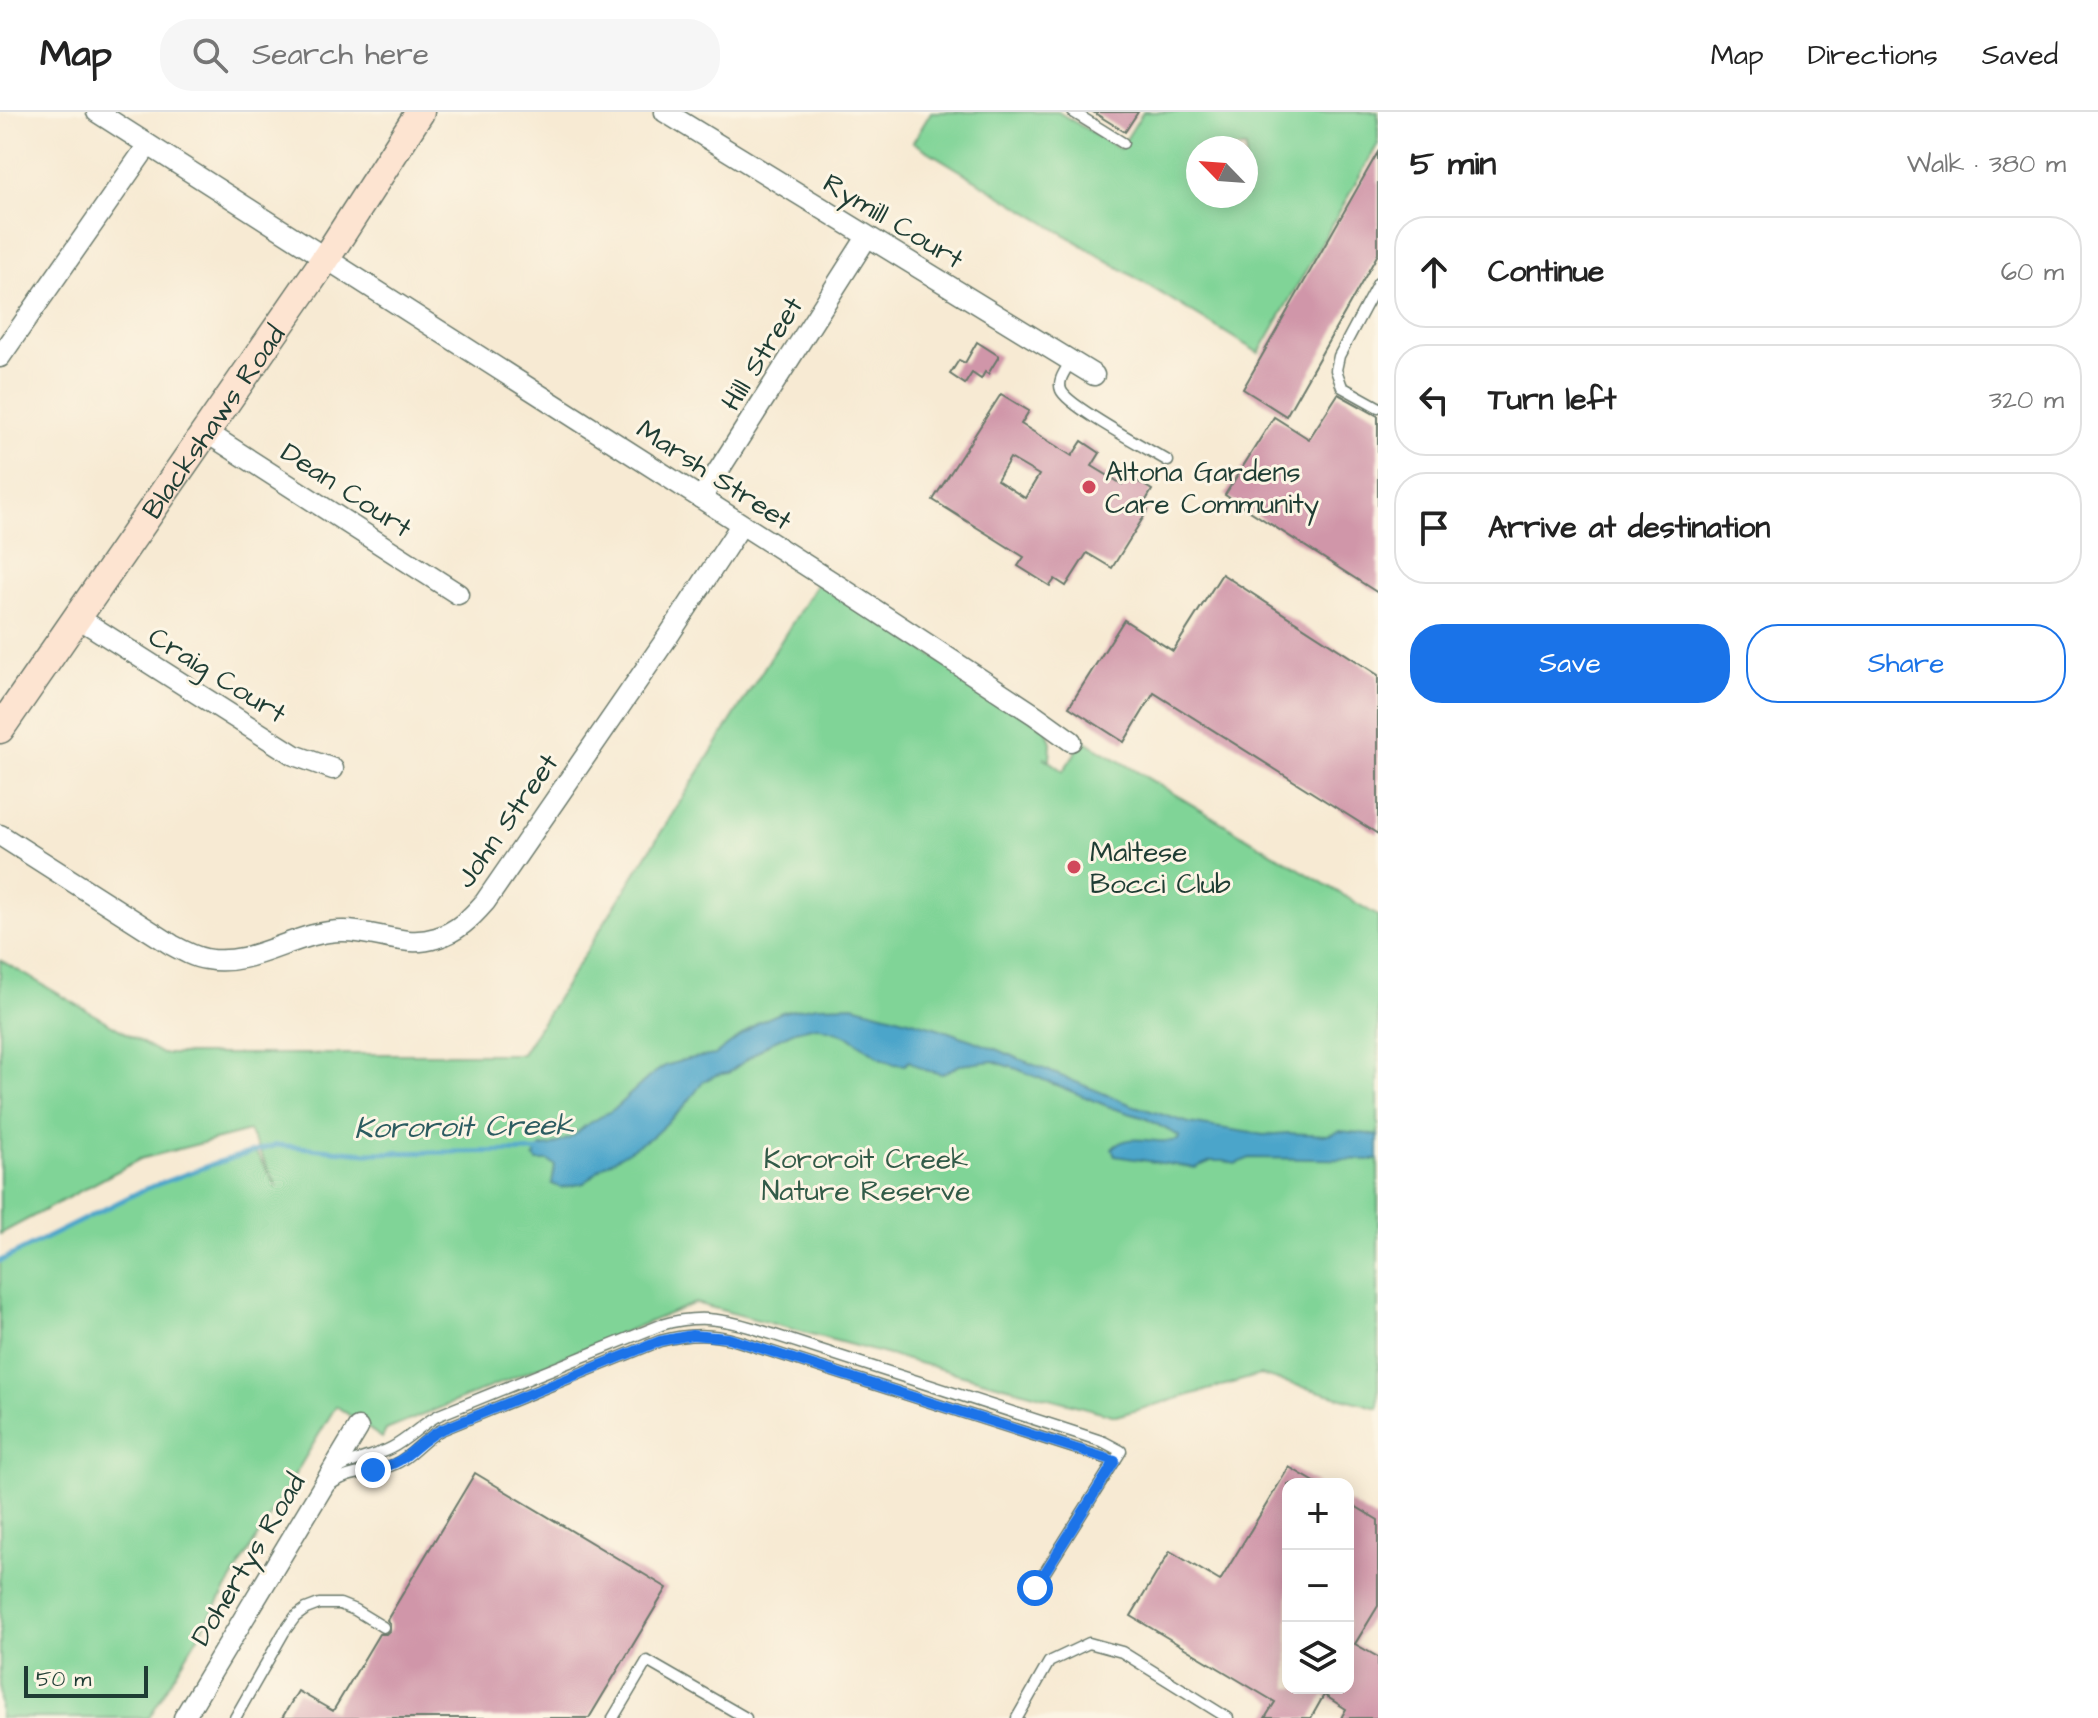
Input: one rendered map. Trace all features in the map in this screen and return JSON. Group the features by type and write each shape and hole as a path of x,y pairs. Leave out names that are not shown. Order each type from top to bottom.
{"main road":[{"name":"Blackshaws Road","path":"0,729 326,258 412,115"}],"street":[{"name":"Marsh Street","path":"97,112 701,498 1071,741"},
{"name":"Rymill Court","path":"665,112 1094,375"},
{"path":"0,357 148,145"},
{"name":"Hill Street","path":"701,498 867,237"},
{"name":"Dean Court","path":"206,432 458,594"},
{"name":"John Street","path":"0,835 172,945 207,960 242,958 318,933 344,931 398,940 434,939 468,921 485,902 741,525"},
{"name":"Craig Court","path":"77,617 294,755 333,769"},
{"name":"Dohertys Road","path":"184,1718 358,1428"}],"lane":[{"path":"1073,112 1123,143"},
{"path":"1378,283 1339,356 1336,370 1342,387 1378,407"},
{"path":"1071,361 1060,381 1064,395 1168,461"},
{"path":"329,1477 344,1465 392,1448 439,1415 672,1322 697,1318 717,1319 804,1345 1104,1442 1118,1456"},
{"path":"672,1322 676,1337"},
{"path":"317,1497 339,1478 398,1463 431,1436 445,1429 660,1341 701,1335 728,1338 1118,1456"},
{"path":"799,1360 804,1345"},
{"path":"902,1393 907,1378"},
{"path":"1035,1588 1118,1456"},
{"path":"235,1718 284,1632 295,1617 306,1609 319,1604 340,1604 383,1627"},
{"path":"1017,1718 1049,1662 1089,1643 1122,1652 1228,1718"},
{"path":"613,1718 647,1661 746,1718"}],"green space":[{"path":"931,112 1058,112 1120,149 1143,112 1378,112 1378,144 1259,353 913,142"},
{"name":"Kororoit Creek Nature Reserve","path":"818,582 1046,729 1051,742 1050,760 1043,757 1063,771 1084,740 1378,916 1378,1408 1260,1375 1116,1416 695,1303 386,1430 382,1438 336,1406 149,1718 0,1718 0,1261 145,1189 255,1151 278,1188 249,1131 140,1159 0,1234 0,960 162,1054 522,1054"}],"water":[{"name":"Kororoit Creek","path":"853,1005 938,1028 1132,1105 1189,1123 1264,1135 1328,1135 1340,1131 1378,1135 1378,1160 1250,1158 1235,1164 1211,1161 1195,1168 1115,1156 1112,1149 1126,1140 1170,1141 1178,1140 1179,1136 1145,1118 993,1061 960,1065 942,1074 925,1070 909,1061 905,1065 894,1064 850,1037 816,1026 771,1042 728,1073 704,1081 683,1108 653,1136 602,1167 584,1183 561,1188 552,1184 555,1165 537,1161 534,1157 541,1147 572,1137 614,1109 665,1066 715,1055 759,1022 782,1012 817,1006"}],"building":[{"path":"1093,112 1138,112 1125,132"},
{"path":"1378,152 1378,254 1286,416 1243,389"},
{"path":"977,342 999,356 988,374 985,372 981,379 972,373 965,384 950,374 959,360 965,363"},
{"name":"Altona Gardens Care Community","path":"1001,394 1029,411 1021,424 1072,456 1082,441 1100,453 1092,466 1122,484 1127,475 1152,490 1142,507 1148,510 1112,568 1087,553 1066,586 1055,579 1050,586 1018,566 1024,557 933,500","holes":["1010,458 1039,475 1025,498 997,480"]},
{"path":"1338,394 1378,416 1378,593 1225,495 1274,417 1309,439"},
{"path":"1222,574 1378,675 1378,834 1154,693 1124,742 1069,707 1124,620 1173,651"},
{"path":"1289,1467 1308,1478 1282,1478"},
{"path":"475,1473 667,1588 589,1718 282,1718 298,1691 333,1711 379,1634 390,1630 387,1620"},
{"path":"1282,1479 1282,1694 1354,1694 1354,1506 1378,1520 1378,1606 1355,1644 1378,1657 1378,1718 1341,1718 1346,1709 1324,1695 1311,1718 1265,1718 1275,1702 1131,1616 1170,1551 1220,1581"}],"waterway":[{"name":"Kororoit Creek","path":"0,1261 145,1189 276,1145 366,1153 542,1151"}],"place":[{"name":"Altona Gardens Care Community","path":"1089,487"},
{"name":"Maltese Bocci Club","path":"1074,867"}],"route":[{"path":"373,1470 394,1465 409,1456 436,1432 660,1341 692,1335 728,1338 1115,1461 1035,1588"}]}
